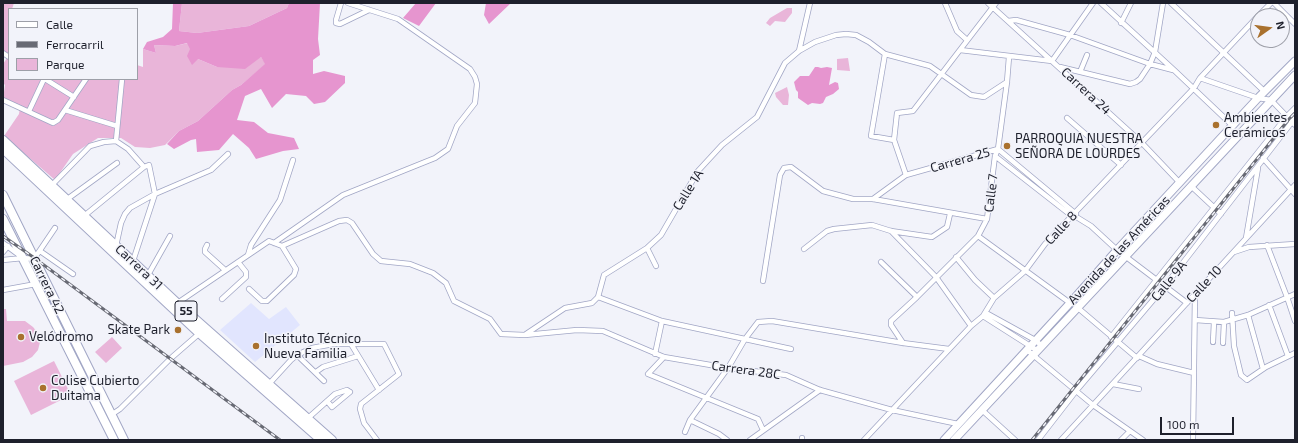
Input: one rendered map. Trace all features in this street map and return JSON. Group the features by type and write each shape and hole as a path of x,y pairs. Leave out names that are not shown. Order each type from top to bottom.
{"highway":[{"name":"Carrera 31","path":"3,140 50,189 321,440"},
{"name":"Carrera 31","path":"3,149 42,181"},
{"name":"Carrera 31","path":"50,189 66,200 133,261 175,305"},
{"name":"Carrera 42","path":"3,195 124,440"},
{"name":"Carrera 42","path":"3,219 114,440"},
{"name":"Carrera 31","path":"202,330 269,384 332,440"}],"main road":[{"name":"Avenida de las Américas","path":"954,436 958,424 1264,91 1295,61"},
{"name":"Avenida de las Américas","path":"944,440 954,436 982,410 1295,75"},
{"path":"1212,149 1220,155"}],"street":[{"path":"341,3 336,20 336,23 340,24 370,10"},
{"path":"274,243 343,195 435,158 448,149 457,126 474,103 477,84 470,69 398,19 348,3"},
{"path":"799,51 810,3"},
{"path":"945,3 957,31 967,40"},
{"name":"Carrera 24","path":"988,3 994,5 1008,21 1142,143 1180,183"},
{"path":"960,50 1052,61 1093,3"},
{"path":"1101,3 1194,88 1233,126"},
{"path":"1121,22 1131,3"},
{"path":"1059,67 1130,84 1140,79 1150,64 1154,52 1163,3"},
{"path":"1171,3 1264,91"},
{"path":"1274,3 1295,24"},
{"path":"906,175 894,140 897,113 913,111 994,5"},
{"path":"1008,21 1016,20 1070,35 1150,64 1175,71"},
{"name":"Calle 8","path":"864,440 971,326 985,314 994,298 1025,270 1045,244 1075,215 1194,88 1200,78 1250,25"},
{"name":"Calle 1A","path":"598,297 604,275 647,248 661,235 698,171 722,145 757,117 785,63 799,51 815,42 846,34 856,35 869,42 885,54"},
{"path":"894,140 871,136 885,54 930,66 971,95 975,96 984,97 1007,82"},
{"path":"1080,72 1087,55"},
{"name":"Calle 7","path":"903,343 891,326 891,321 978,236 987,219 998,149 1009,57"},
{"path":"1200,78 1258,98 1271,100 1294,122"},
{"path":"29,111 44,80"},
{"path":"47,80 74,97"},
{"path":"3,100 53,122 58,120 85,80"},
{"path":"116,141 122,80"},
{"name":"Calle 9A","path":"1110,336 1157,280 1287,116 1295,108"},
{"path":"65,110 117,126"},
{"path":"1067,118 1121,165"},
{"name":"Calle 9A","path":"1038,440 1076,391 1165,286 1263,158 1294,122"},
{"path":"50,189 90,146 104,142 116,141 128,149 147,166 155,194 133,261"},
{"name":"Carrera 25","path":"873,199 906,175 998,149 1075,215 1091,226 1117,250 1126,255 1187,303"},
{"path":"116,246 121,224 125,214 130,208 155,194 211,170 228,154"},
{"name":"Carrera 25","path":"996,156 1068,213 1075,215"},
{"path":"1263,158 1295,194"},
{"path":"248,255 251,245 280,200 293,160"},
{"path":"66,200 117,163"},
{"path":"84,216 147,166"},
{"path":"1246,238 1258,166"},
{"path":"763,281 780,175 784,168 792,167 823,191 853,199 873,199 950,214 987,219"},
{"name":"Calle 10","path":"1061,440 1295,185"},
{"path":"1191,186 1221,214"},
{"path":"804,248 827,231 872,225 891,231 932,237 947,227 950,214"},
{"path":"282,246 338,221 347,220 352,223 373,254 381,261 410,264 434,273 446,283 454,301 490,319 501,334 525,335 565,308 592,303 598,297 662,321 791,349"},
{"path":"3,260 23,258 34,260 54,228"},
{"path":"891,231 936,277 971,326"},
{"path":"148,275 170,236"},
{"path":"978,236 1070,303"},
{"path":"175,305 269,241 282,246 296,269 294,275 267,301 262,301 249,289"},
{"path":"3,252 5,244 23,258"},
{"path":"1234,252 1249,247 1295,244"},
{"path":"207,245 205,252 225,270"},
{"path":"1267,245 1295,320"},
{"path":"647,248 656,266"},
{"path":"40,251 73,274"},
{"path":"956,257 975,280 994,298"},
{"path":"222,299 246,277 246,272 238,262"},
{"path":"881,262 915,299"},
{"path":"3,290 36,284"},
{"path":"1193,440 1195,293"},
{"path":"1195,320 1224,322 1233,320 1295,294"},
{"path":"1269,305 1288,356"},
{"path":"1078,308 1117,342 1138,357 1194,374"},
{"path":"1232,313 1234,346 1240,375 1247,380 1263,369 1295,353"},
{"path":"985,314 1038,350 1076,391 1093,405 1143,440"},
{"path":"1248,314 1263,369"},
{"path":"655,354 662,321"},
{"path":"685,432 690,420 728,368 745,339 758,322 779,322 903,343 949,349"},
{"path":"1213,342 1214,322"},
{"path":"1223,343 1224,322"},
{"path":"111,415 202,330"},
{"name":"Carrera 28C","path":"525,335 577,330 603,331 664,357 728,368 786,375 820,390 892,410 958,424"},
{"path":"269,384 291,360 297,355 312,348 333,344 384,344 399,374 361,404 360,409 364,423 377,440"},
{"path":"351,344 379,390"},
{"path":"1031,345 1038,350"},
{"path":"297,355 324,381"},
{"path":"316,372 323,367 358,356"},
{"path":"664,357 648,374 758,419 763,430"},
{"path":"1113,384 1139,389"},
{"path":"307,419 327,401 335,394 347,390 350,392 332,407 327,401"},
{"path":"751,440 820,390"},
{"path":"982,410 1016,440"},
{"path":"690,420 719,434 727,440"},
{"path":"1121,440 1130,432"}],"shaded area":[{"path":"173,3 182,3 179,31 197,33 249,26 287,8 289,3 320,3 318,39 320,55 313,60 313,74 324,71 345,76 345,83 325,102 314,104 306,96 286,94 272,108 261,89 245,96 237,120 254,122 268,133 294,138 299,149 283,151 256,159 249,148 233,134 219,150 197,152 196,139 174,149 167,144 179,131 198,121 232,90 241,85 265,64 261,57 245,69 217,67 198,59 192,65 187,56 190,49 187,43 175,46 154,45 156,53 143,49 147,42 163,37 172,29"},
{"path":"416,3 436,3 419,26 403,18"},
{"path":"486,3 511,3 489,24 484,15"},
{"path":"815,67 832,68 829,85 835,82 838,83 839,89 826,97 823,103 812,103 808,105 798,98 798,92 794,82 800,76 809,76"},
{"name":"Instituto Técnico Nueva Familia","path":"251,303 269,319 286,307 300,325 255,362 220,330"}],"green space":[{"path":"3,3 14,3 12,8 8,8 8,80 138,80 138,65 143,67 143,49 156,53 154,45 175,46 188,43 198,59 217,67 226,67 261,57 266,64 241,85 232,90 198,121 179,131 165,145 150,148 135,147 121,138 98,138 73,154 55,180 4,136 19,114 20,107 3,99 5,85 3,83 3,64 7,58 3,55"},
{"path":"182,3 289,3 287,8 249,26 197,33 179,31"},
{"path":"787,8 792,8 792,13 785,22 775,21 770,26 766,23 770,18"},
{"path":"848,58 850,71 837,70 837,59"},
{"path":"787,87 789,95 788,105 783,105 776,97 775,93"},
{"name":"Velódromo","path":"3,309 6,309 7,321 25,321 33,327 38,333 40,342 38,350 32,357 23,362 3,366"},
{"path":"112,337 122,348 106,363 95,352"},
{"name":"Colise Cubierto Duitama","path":"54,361 71,395 31,415 14,381"}],"railway":[{"path":"1032,440 1295,113"},
{"path":"3,236 280,440"}],"place":[{"name":"Ambientes Cerámicos","path":"1216,125"},
{"name":"PARROQUIA NUESTRA SEÑORA DE LOURDES","path":"1007,146"},
{"name":"Skate Park","path":"178,330"},
{"name":"Velódromo","path":"21,337"},
{"name":"Instituto Técnico Nueva Familia","path":"256,346"},
{"name":"Colise Cubierto Duitama","path":"43,388"}]}
